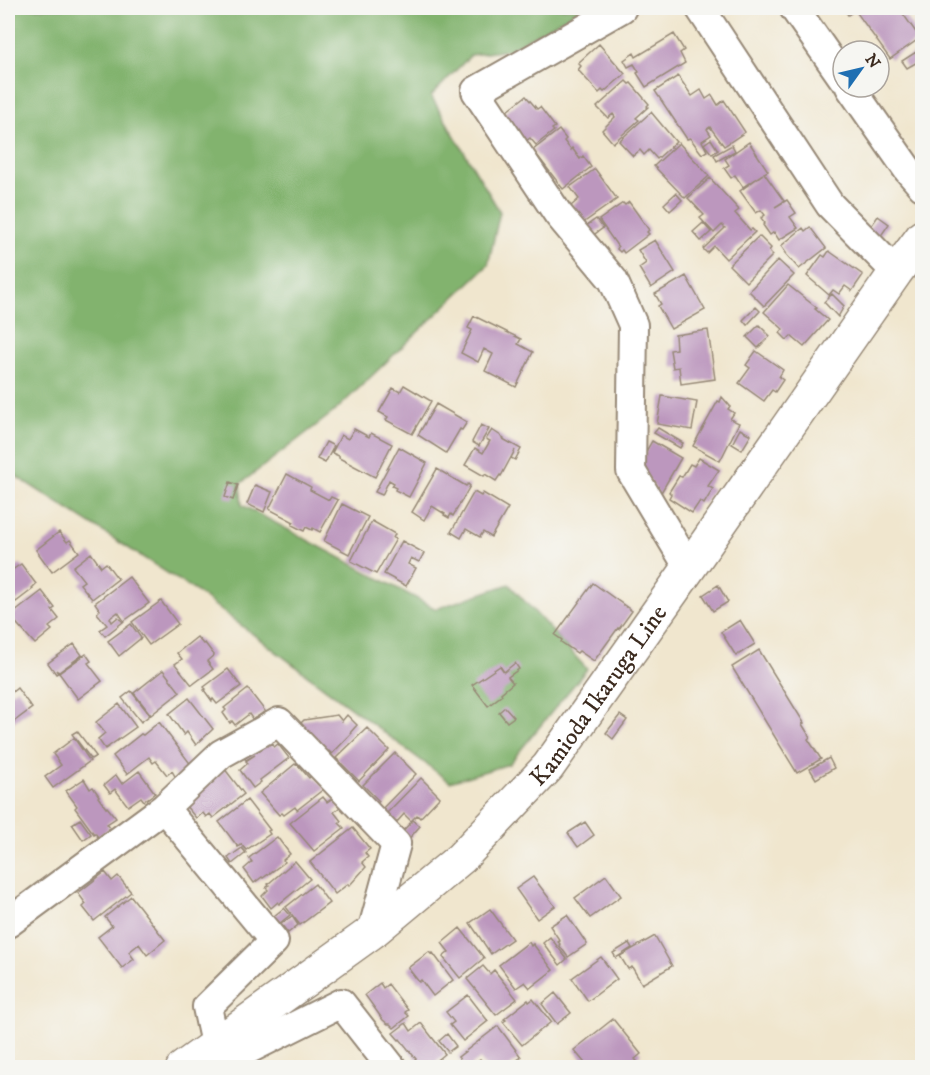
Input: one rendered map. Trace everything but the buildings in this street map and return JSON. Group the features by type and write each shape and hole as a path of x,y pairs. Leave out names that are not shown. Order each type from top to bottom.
{"main road":[{"name":"Kamioda Ikaruga Line","path":"183,1068 372,932 461,858 548,767 922,237"}],"street":[{"path":"622,8 476,91 558,214 613,280 633,325 631,471 689,568"},
{"path":"700,8 830,205 896,272"},
{"path":"794,8 831,61"},
{"path":"858,99 922,186"},
{"path":"8,923 164,808 220,754 279,722 396,844 372,932"},
{"path":"164,808 274,941 207,1007 215,1044 241,1053 341,1003 392,1068"}],"green space":[{"path":"8,8 583,8 508,50 471,55 431,96 500,212 488,265 335,411 240,484 242,505 436,609 509,584 587,669 509,764 450,782 194,590 8,471"}]}
